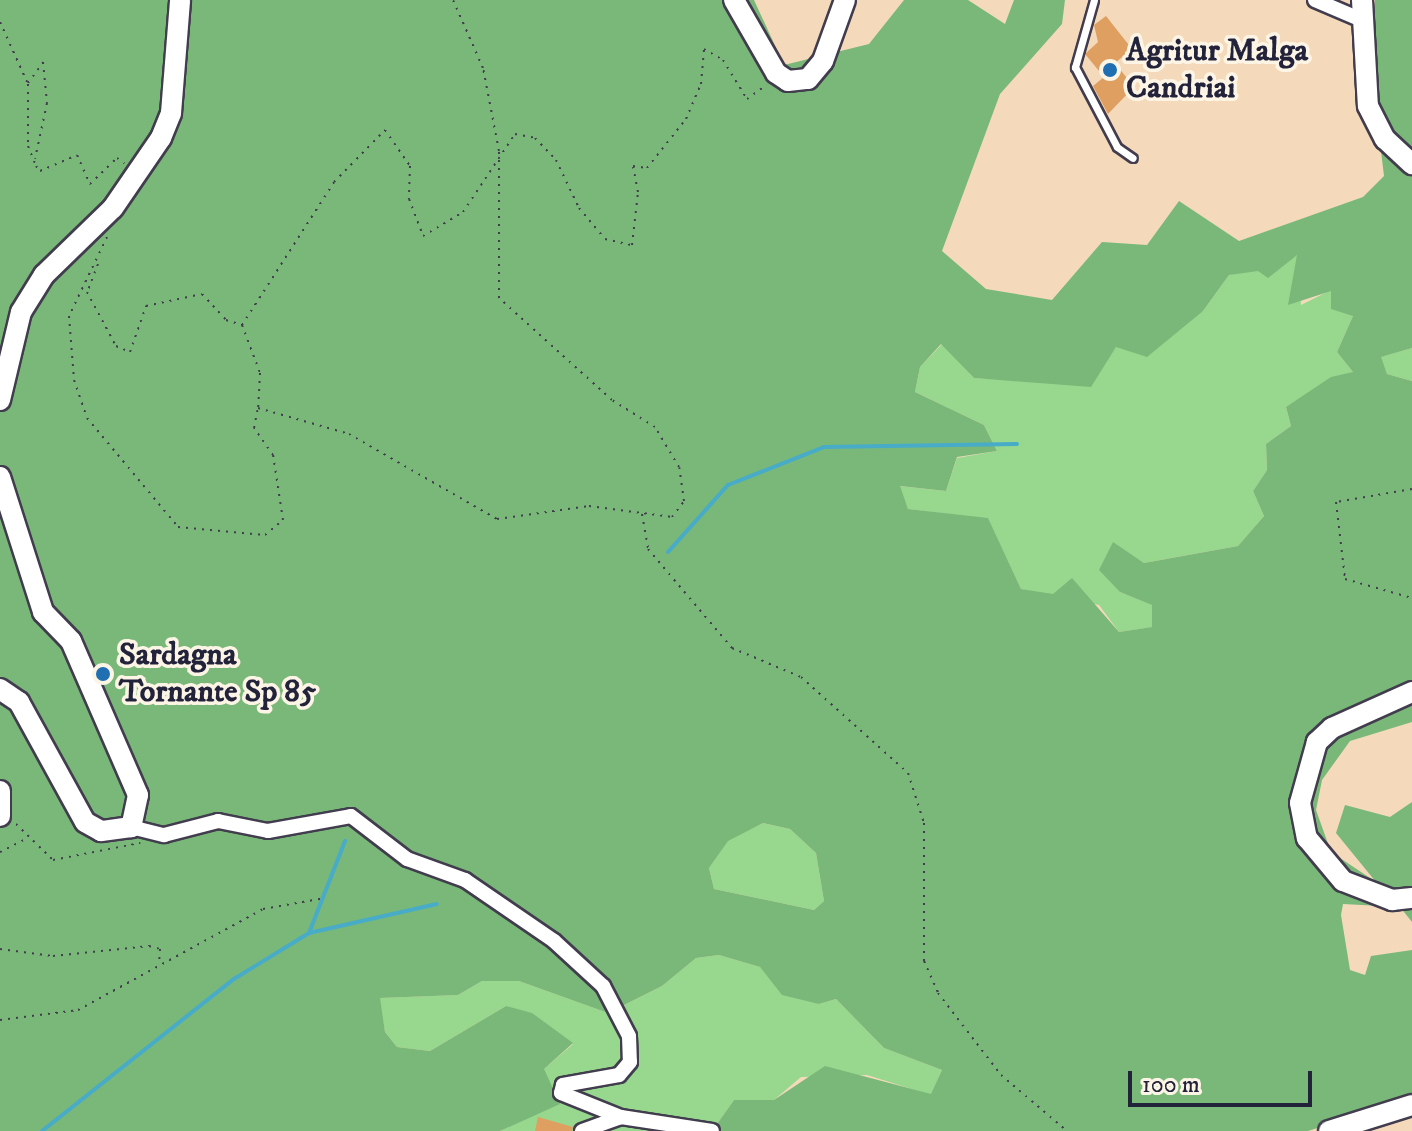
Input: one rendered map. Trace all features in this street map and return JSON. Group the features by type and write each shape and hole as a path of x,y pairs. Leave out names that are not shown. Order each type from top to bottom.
{"street":[{"path":"0,400 21,312 44,275 126,190 171,113 180,0"},
{"path":"734,0 776,73 788,81 808,79 823,61 845,0"},
{"path":"1315,0 1362,10 1368,106 1385,139 1412,164"},
{"path":"0,477 43,612 71,641 138,795 131,827"},
{"path":"0,689 19,702 85,822 101,831 131,827 164,835 218,821 268,831 351,816 407,859 465,880 554,941 603,986 629,1036 630,1062 619,1075 563,1085 561,1093 621,1117 712,1131"},
{"path":"1412,692 1332,728 1317,742 1300,803 1307,838 1343,881 1392,900 1412,898"},
{"path":"0,791 0,816"},
{"path":"1329,1131 1412,1105"},
{"path":"582,1131 621,1117"}],"lane":[{"path":"1094,0 1075,67 1117,147 1133,158"}],"path":[{"path":"258,408 349,434 497,519 589,506 672,517 684,501 679,467 655,427 612,400 499,298 499,151 483,68 453,0"},
{"path":"0,22 28,84 34,161 40,171 81,157 90,184 123,156 126,190"},
{"path":"242,325 334,182 385,130 410,166 409,199 423,236 463,212 499,151 515,134 535,138 605,239 632,245 638,192 633,166 647,168 686,119 701,84 704,49 723,60 747,99 769,81"},
{"path":"28,84 43,62 47,103 34,161"},
{"path":"109,233 87,292 123,349 130,352 146,306 202,294 226,320 242,325"},
{"path":"100,259 69,316 74,380 87,418 178,527 265,535 283,520 273,455 254,428 260,373 242,325"},
{"path":"1412,489 1336,502 1345,579 1412,598"},
{"path":"642,514 648,549 732,648 801,677 908,773 924,823 924,961 938,993 1001,1075 1067,1131"},
{"path":"0,852 26,838 53,860 73,862 164,835"},
{"path":"0,1020 78,1010 263,909 325,898"},
{"path":"0,949 92,955 149,946 160,949 159,967"}],"green space":[{"path":"0,0 754,0 784,65 869,44 904,0 968,0 1005,24 1014,0 1065,0 1062,24 1000,94 942,251 986,289 1052,300 1102,242 1147,245 1179,201 1239,241 1363,197 1384,176 1380,143 1412,172 1412,348 1381,357 1387,374 1412,381 1412,686 1312,738 1293,803 1314,861 1412,905 1412,922 1400,907 1343,904 1341,915 1350,970 1365,975 1371,956 1412,950 1412,1098 1308,1131 712,1131 734,1100 774,1100 825,1066 931,1094 942,1070 884,1048 836,999 819,1004 782,995 760,967 719,955 696,958 662,986 608,1013 519,981 482,981 458,995 380,998 385,1032 397,1047 430,1051 506,1006 532,1013 573,1043 544,1069 560,1104 500,1131 0,1131","holes":["1297,255 1288,305 1331,291 1331,309 1353,316 1337,352 1353,372 1331,377 1286,407 1291,426 1266,444 1267,470 1253,491 1264,516 1238,546 1144,563 1113,542 1099,570 1120,592 1152,605 1152,627 1119,632 1072,578 1053,594 1021,589 988,518 908,509 900,486 946,491 957,457 997,451 984,425 915,392 920,367 941,344 974,378 1091,387 1116,347 1147,357 1203,311 1229,275 1258,271 1268,278","763,823 790,829 816,853 824,901 814,910 714,889 709,868 728,841"]},
{"path":"1375,0 1412,0 1412,158 1382,125 1373,88"},
{"path":"1298,254 1301,305 1331,290 1353,316 1337,352 1353,372 1286,407 1291,426 1266,444 1267,470 1253,491 1264,516 1238,546 1144,563 1113,543 1120,592 1153,605 1153,627 1119,632 1099,605 1021,589 988,519 908,509 899,486 946,491 957,458 997,451 984,425 915,392 920,367 942,344 974,378 1029,381 1100,366 1116,347 1203,311 1229,275"},
{"path":"1412,348 1412,381 1387,374 1380,357"},
{"path":"1412,698 1412,722 1350,741 1322,780 1316,810 1331,852 1376,882 1336,833 1345,805 1390,817 1412,802 1412,893 1393,894 1346,877 1312,836 1306,803 1312,762 1335,732"},
{"path":"763,823 790,829 816,853 824,901 814,910 714,889 709,868 728,840"},
{"path":"719,955 760,967 819,1004 836,999 884,1048 942,1070 931,1095 867,1075 801,1077 774,1100 734,1100 712,1131 500,1131 533,1115 544,1069 573,1044 506,1006 430,1051 397,1047 385,1032 379,998 458,995 482,981 519,981 608,1013 662,986 696,958"}],"building":[{"path":"1106,16 1132,49 1115,63 1134,87 1108,114 1093,86 1104,77 1085,54 1098,42 1094,25"},
{"path":"538,1117 573,1127 572,1131 535,1131"}],"waterway":[{"path":"668,552 728,485 824,447 1017,444"},
{"path":"309,933 345,841"},
{"path":"42,1131 234,979 309,933 437,904"}],"place":[{"name":"Agritur Malga Candriai","path":"1110,70"},
{"name":"Sardagna Tornante Sp 85","path":"103,674"}]}
